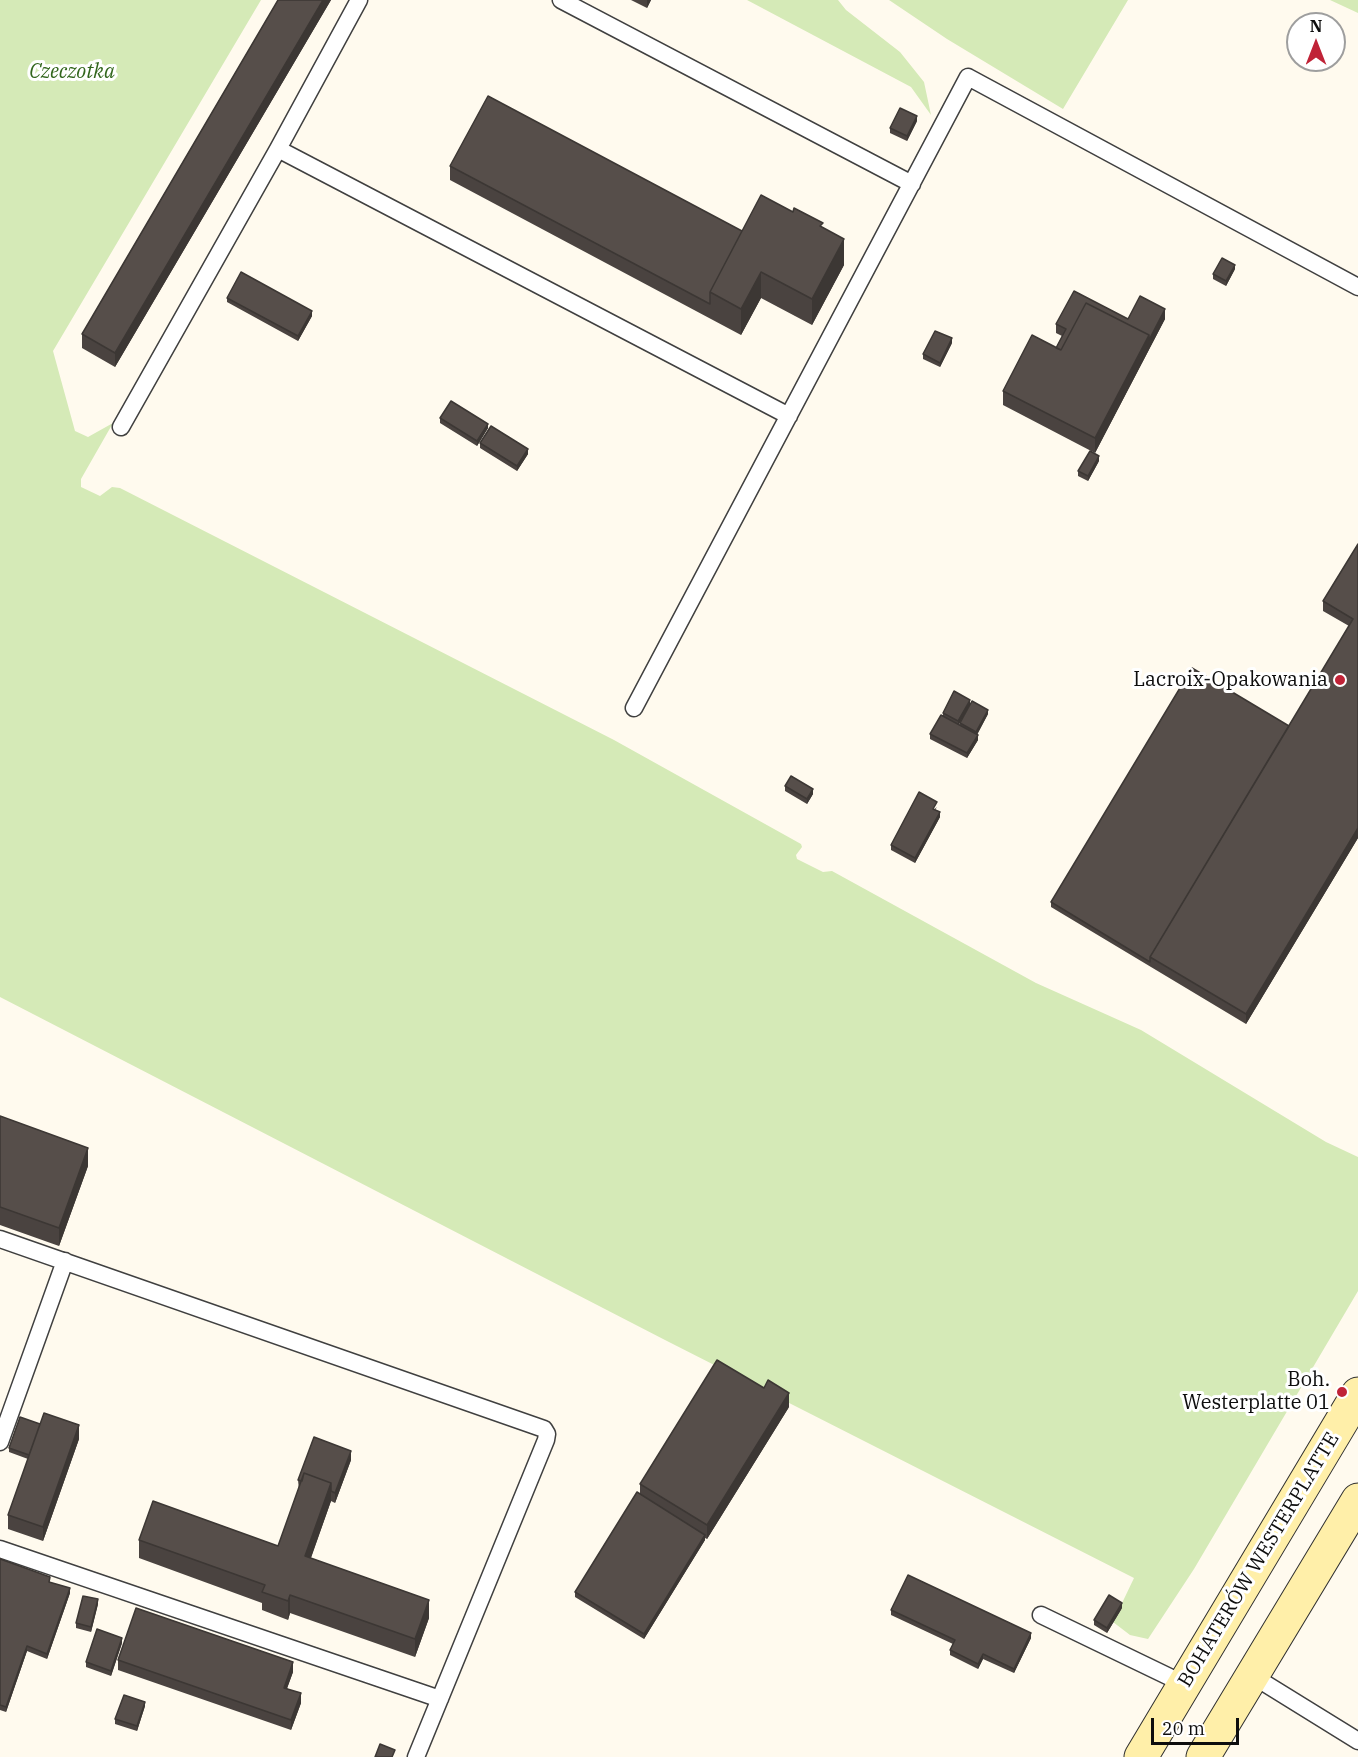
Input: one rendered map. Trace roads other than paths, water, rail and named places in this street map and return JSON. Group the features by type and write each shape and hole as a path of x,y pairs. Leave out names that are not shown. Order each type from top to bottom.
{"main road":[{"name":"BOHATERÓW WESTERPLATTE","path":"1141,1757 1358,1394"},
{"path":"1203,1757 1358,1500"}],"lane":[{"path":"121,427 359,0"},
{"path":"561,0 912,184"},
{"path":"634,708 968,77 1358,287"},
{"path":"278,149 789,416"},
{"path":"0,1239 544,1429 547,1434 546,1440 416,1757"},
{"path":"0,1442 64,1261"},
{"path":"0,1549 440,1699"},
{"path":"1041,1615 1184,1684"},
{"path":"1253,1676 1358,1741"}],"place":[{"name":"Lacroix-Opakowania","path":"1340,680"},
{"name":"Boh. Westerplatte 01","path":"1342,1392"}],"park label":[{"name":"Czeczotka","path":"72,72"}]}
